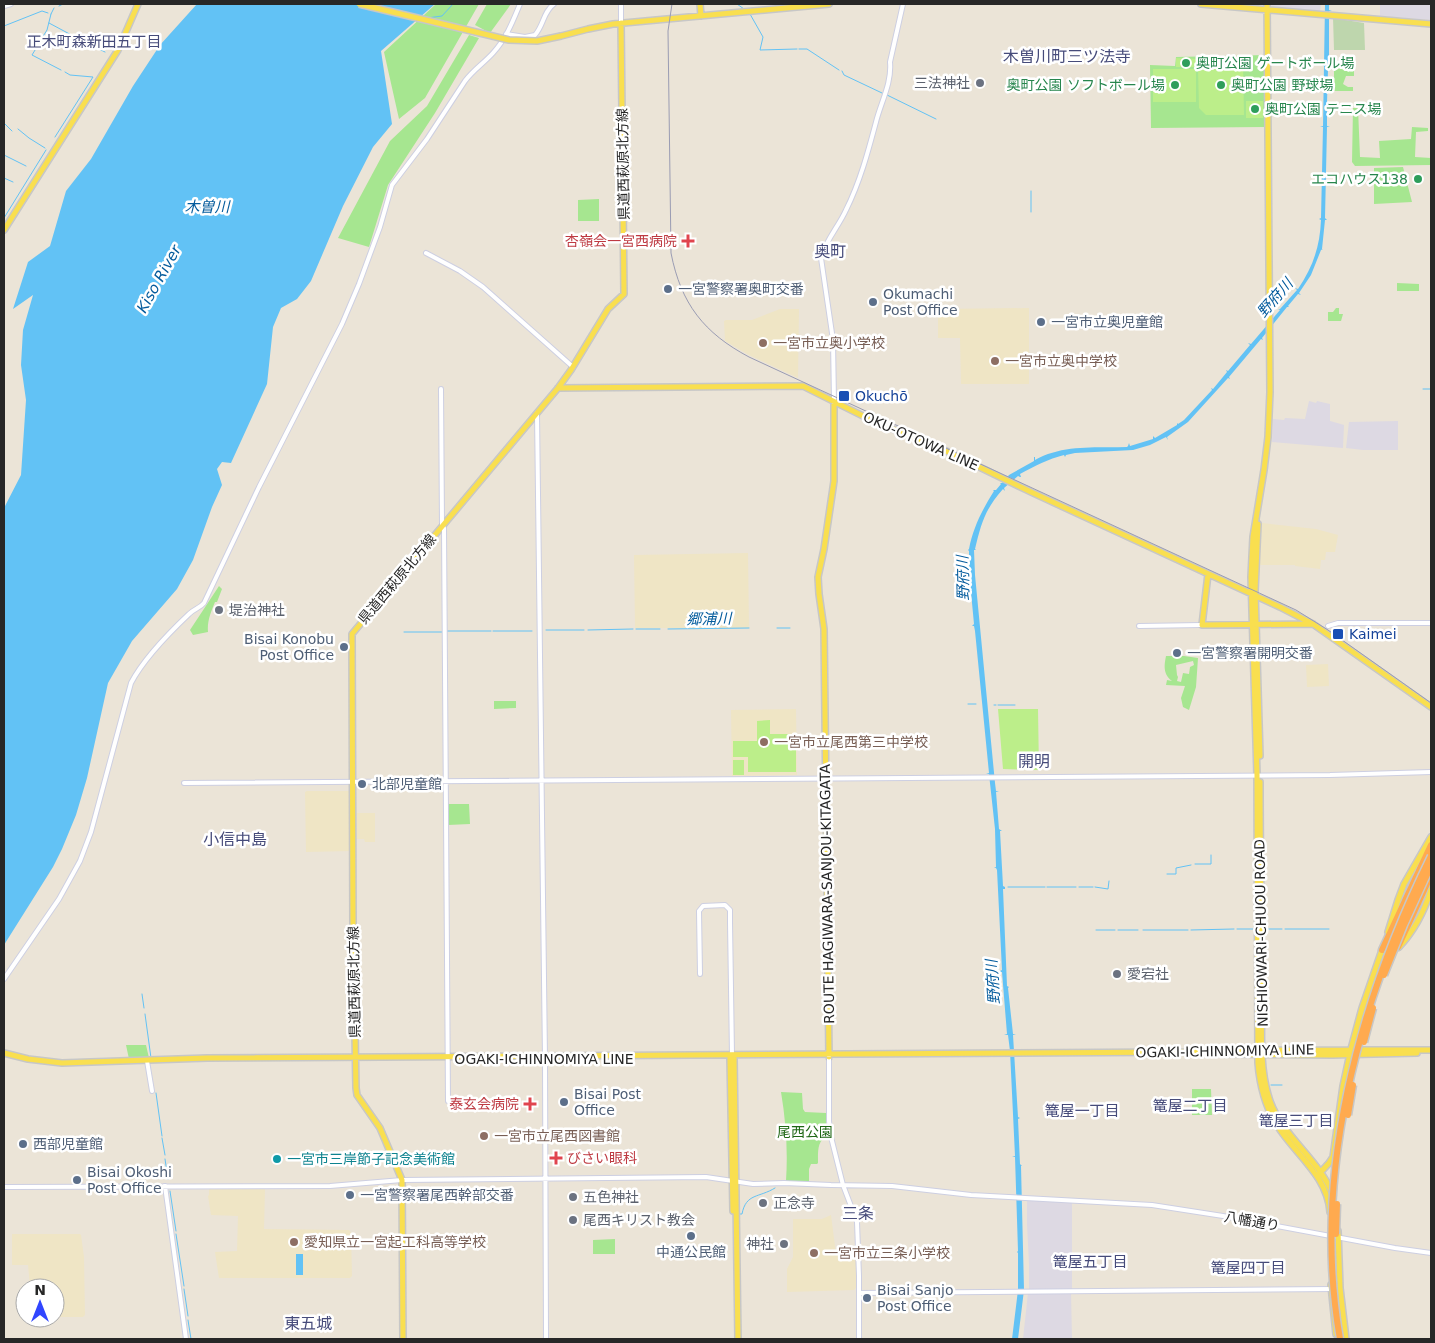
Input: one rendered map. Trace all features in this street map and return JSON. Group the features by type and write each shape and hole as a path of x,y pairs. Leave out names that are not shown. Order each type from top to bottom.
{"highway":[{"path":"1382,950 1431,844"},
{"path":"1339,1339 1333,1278 1332,1218 1345,1104 1359,1043 1378,979 1399,924 1431,856"},
{"path":"1345,1339 1337,1278 1337,1219 1340,1171 1350,1105 1359,1058 1382,979 1431,866"},
{"path":"1395,953 1430,877"}],"main road":[{"path":"4,230 118,50 138,4"},
{"path":"358,4 510,40 536,41 621,23 829,4"},
{"path":"700,4 701,16"},
{"path":"1201,4 1267,7 1431,24"},
{"name":"NISHIOWARI-CHUOU ROAD","path":"1267,7 1270,392 1268,437 1253,537 1258,775 1261,1087 1272,1118 1285,1136 1329,1186 1335,1204 1345,1339"},
{"name":"県道西萩原北方線","path":"403,1339 402,1180 380,1128 357,1095 352,782 352,634 558,388 608,309 624,294 621,23"},
{"name":"OKU-OTOWA LINE","path":"558,388 797,386 807,388 873,421 938,447 1253,594 1313,624 1431,707"},
{"name":"ROUTE HAGIWARA-SANJOU-KITAGATA","path":"828,1055 824,629 819,599 818,577 834,481 834,402"},
{"path":"1208,574 1202,625 1313,624"},
{"path":"1320,1174 1330,1163 1334,1155 1343,1086 1362,1008 1404,884 1431,837"},
{"path":"1352,1052 1376,981 1395,953 1412,933 1424,911 1431,890"},
{"name":"OGAKI-ICHINNOMIYA LINE","path":"4,1053 62,1062 147,1062 207,1058 732,1057 1431,1051"},
{"path":"732,1057 736,1339"},
{"name":"NISHIOWARI-CHUOU ROAD","path":"1320,1174 1329,1203 1331,1289 1339,1339"}],"street":[{"path":"4,6 10,4"},
{"path":"4,979 59,899 80,862 91,832 131,683 143,664 179,623 193,609 201,607 204,603 262,480 345,317 380,226 392,185 427,140 468,77 494,53 511,26 520,4"},
{"path":"506,34 525,37 535,35 540,29 546,13 554,4"},
{"path":"621,4 621,23"},
{"path":"834,402 833,340 821,258 846,211 869,151 878,115 887,91 890,62 902,4"},
{"path":"426,253 460,271 483,287 573,367"},
{"path":"441,389 442,525 444,528 448,1101"},
{"path":"537,413 545,1058 546,1339"},
{"path":"1328,626 1338,623 1431,623"},
{"path":"1138,626 1202,625"},
{"path":"184,783 1431,772"},
{"path":"700,974 699,911 703,906 725,905 730,910 732,1057"},
{"path":"828,1055 831,1137 843,1185 857,1222 859,1339"},
{"path":"147,1062 152,1091"},
{"name":"八幡通り","path":"4,1187 330,1186 402,1180 697,1177 753,1184 892,1186 948,1193 1152,1205 1223,1216 1410,1251 1431,1253"},
{"path":"165,1186 186,1339"},
{"path":"859,1292 1340,1288"}],"shaded area":[{"path":"1271,4 1321,4 1320,11 1272,8"},
{"path":"1380,4 1431,4 1431,20 1380,16"},
{"name":"一宮市立奥中学校","path":"1029,308 1029,384 961,384 960,338 938,338 938,309"},
{"name":"一宮市立奥小学校","path":"780,309 799,309 798,378 749,355 725,341 724,321 752,320"},
{"path":"1309,401 1330,404 1330,421 1344,425 1343,448 1272,442 1273,419 1305,419"},
{"path":"1398,421 1398,450 1346,448 1349,422"},
{"path":"1262,523 1316,529 1338,535 1335,552 1326,552 1325,560 1321,560 1320,569 1295,565 1257,565"},
{"path":"748,553 749,628 635,628 634,555"},
{"path":"1328,664 1329,686 1307,687 1306,665"},
{"name":"一宮市立尾西第三中学校","path":"796,709 797,775 732,776 731,710"},
{"path":"350,791 351,851 306,852 305,792"},
{"path":"357,813 375,813 375,842 365,842 364,839 357,839"},
{"name":"愛知県立一宮起工科高等学校","path":"209,1189 265,1189 264,1229 349,1230 351,1233 352,1276 350,1278 219,1278 215,1252 237,1251 238,1216 211,1215 208,1196"},
{"path":"1027,1200 1072,1202 1072,1289 1029,1289"},
{"name":"一宮市立三条小学校","path":"831,1215 836,1254 854,1253 856,1256 856,1288 854,1290 787,1292 787,1269 793,1257 793,1219 822,1219"},
{"path":"12,1234 80,1234 84,1257 85,1315 83,1317 65,1317 65,1278 29,1278 28,1265 12,1265"},
{"path":"1071,1292 1072,1339 1023,1339 1028,1293"}],"green space":[{"path":"436,4 479,4 425,98 399,119 384,52"},
{"path":"487,4 511,4 490,33 475,25"},
{"path":"1333,18 1364,23 1365,50 1334,50"},
{"path":"469,35 479,38 435,113 388,185 369,247 338,238 390,141 427,106"},
{"path":"1266,55 1265,127 1151,128 1150,65 1175,66 1176,57"},
{"name":"奥町公園 ゲートボール場","path":"1176,58 1196,59 1196,67 1176,67"},
{"name":"奥町公園 野球場","path":"1243,61 1244,115 1206,115 1199,108 1198,69 1206,62"},
{"path":"1354,67 1354,76 1346,76 1343,84 1353,87 1353,91 1334,91 1334,68"},
{"name":"奥町公園 ソフトボール場","path":"1153,69 1196,69 1196,102 1153,102"},
{"name":"奥町公園 テニス場","path":"1246,101 1263,101 1263,118 1246,118"},
{"path":"1353,108 1358,108 1360,157 1380,158 1379,141 1411,139 1412,127 1428,128 1428,131 1416,132 1415,157 1431,158 1431,165 1355,166 1352,162"},
{"path":"1403,167 1412,202 1374,204 1374,168"},
{"path":"599,199 599,221 578,221 578,200"},
{"path":"1397,283 1419,284 1419,291 1397,291"},
{"path":"1336,308 1339,308 1339,314 1343,314 1341,321 1328,321 1328,312 1333,312"},
{"path":"219,586 222,589 211,613 208,632 193,635 190,630"},
{"path":"1166,656 1198,658 1196,687 1189,710 1183,707 1181,698 1185,686 1166,685 1167,680 1172,681 1166,673","holes":["1193,661 1194,665 1190,667 1189,674 1183,673 1181,682 1177,681 1176,665"]},
{"path":"494,701 516,701 516,708 494,709"},
{"path":"998,709 1038,709 1039,770 1003,769"},
{"path":"770,720 770,734 796,734 796,772 748,772 748,757 733,757 733,741 757,741 757,721"},
{"path":"733,760 744,760 744,775 733,775"},
{"path":"448,804 469,804 470,824 448,825"},
{"path":"126,1045 146,1045 149,1058 129,1059"},
{"path":"1192,1089 1211,1089 1212,1115 1192,1115"},
{"name":"尾西公園","path":"781,1092 802,1093 803,1109 805,1112 826,1113 827,1135 820,1144 818,1163 811,1164 809,1169 809,1182 786,1181 786,1136"},
{"path":"615,1239 615,1254 593,1254 593,1240"}],"water":[{"name":"木曽川","path":"197,4 435,4 381,51 392,124 373,147 343,206 311,281 297,299 281,308 273,327 267,384 231,463 222,462 217,469 222,485 193,560 177,589 132,641 108,683 87,778 76,815 53,867 4,945 4,508 21,475 26,400 21,365 23,330 33,295 13,309 28,262 50,246 66,191 91,159 133,86 160,45"},
{"path":"1325,4 1329,4 1329,10 1332,11 1329,11 1329,58 1331,59 1328,60 1328,69 1330,70 1328,70 1327,102 1330,103 1327,104 1327,126 1330,127 1327,127 1325,218 1327,220 1325,220 1323,249 1311,275 1299,293 1301,295 1298,294 1289,307 1287,307 1262,338 1263,340 1261,339 1229,377 1230,379 1228,378 1188,422 1167,437 1168,440 1166,437 1150,445 1133,450 1075,453 1065,457 1064,455 1020,474 1021,477 1018,476 1004,488 1005,491 1003,489 992,503 982,524 976,550 974,550 995,783 996,791 999,791 996,792 999,829 1002,831 1000,831 1003,886 1005,887 1003,889 1007,986 1009,987 1013,1034 1016,1034 1013,1035 1018,1117 1020,1118 1018,1119 1020,1164 1022,1166 1024,1290 1018,1339 1012,1339 1018,1290 1018,1251 1015,1157 1012,1157 1015,1156 1010,1051 1008,1035 1004,1035 1007,1034 1002,972 998,972 1002,970 997,870 994,868 996,867 995,829 989,774 986,774 989,773 975,631 974,626 972,626 974,624 968,550 976,526 993,490 996,490 1000,483 1009,475 1034,461 1034,457 1035,460 1057,451 1069,449 1127,447 1129,443 1130,446 1153,439 1153,436 1155,438 1177,425 1212,390 1211,388 1213,389 1227,372 1226,370 1228,371 1250,345 1248,343 1251,344 1280,310 1278,309 1297,290 1295,288 1298,289 1308,273 1315,256 1321,220 1319,219 1321,218 1323,127 1320,126 1323,126 1324,66 1322,65 1324,65"},
{"path":"296,1254 303,1254 303,1275 296,1275"}],"waterway":[{"path":"59,6 63,4"},
{"path":"427,18 442,16 453,4"},
{"path":"737,4 744,9"},
{"path":"51,14 54,8"},
{"path":"4,26 42,11 48,13"},
{"path":"42,38 47,30 51,14"},
{"path":"750,14 763,37 760,50 797,49"},
{"path":"49,23 77,38"},
{"path":"81,40 105,52"},
{"path":"40,42 32,55 61,70"},
{"path":"799,49 807,49 839,70"},
{"path":"842,71 844,75 882,93"},
{"path":"55,137 93,77 70,75 65,72"},
{"path":"887,95 936,119"},
{"path":"4,123 12,131"},
{"path":"18,129 45,148"},
{"path":"4,218 46,150"},
{"path":"4,155 26,166"},
{"path":"4,178 13,182"},
{"path":"1031,191 1031,212"},
{"path":"1423,389 1431,389"},
{"name":"郷浦川","path":"668,629 749,628"},
{"name":"郷浦川","path":"777,628 790,628"},
{"name":"郷浦川","path":"588,630 633,629"},
{"name":"郷浦川","path":"636,629 660,629"},
{"name":"郷浦川","path":"546,630 584,630"},
{"name":"郷浦川","path":"447,631 491,631"},
{"name":"郷浦川","path":"493,631 532,631"},
{"name":"郷浦川","path":"404,632 442,632"},
{"path":"968,704 976,704"},
{"path":"998,705 1015,705"},
{"path":"1195,864 1211,864 1211,855"},
{"path":"1167,874 1176,874 1176,868 1191,865"},
{"path":"1095,887 1108,889 1109,881"},
{"path":"1008,887 1045,887"},
{"path":"1047,887 1076,887"},
{"path":"1079,887 1093,887"},
{"path":"1191,930 1234,929"},
{"path":"1237,929 1254,929"},
{"path":"1265,929 1282,929"},
{"path":"1285,929 1329,929"},
{"path":"1096,930 1115,930"},
{"path":"1118,930 1138,930"},
{"path":"1143,930 1188,930"},
{"path":"142,994 144,1008"},
{"path":"145,1014 151,1058"},
{"path":"1271,1085 1282,1085"},
{"path":"156,1093 162,1136"},
{"path":"162,1138 165,1155"},
{"path":"165,1159 168,1179"},
{"path":"740,1214 742,1214 744,1207 750,1199 775,1188"},
{"path":"170,1191 176,1231"},
{"path":"176,1234 184,1286"},
{"path":"184,1289 188,1316"},
{"path":"188,1320 191,1339"}],"railway":[{"path":"672,4 668,31 671,253 675,271 688,302 707,327 719,338 749,357 1296,610 1328,630 1431,703"}],"place":[{"name":"奥町公園 ゲートボール場","path":"1186,63"},
{"name":"三法神社","path":"980,83"},
{"name":"奥町公園 ソフトボール場","path":"1175,85"},
{"name":"奥町公園 野球場","path":"1221,85"},
{"name":"奥町公園 テニス場","path":"1255,109"},
{"name":"エコハウス138","path":"1418,179"},
{"name":"杏嶺会一宮西病院","path":"688,241"},
{"name":"一宮警察署奥町交番","path":"668,289"},
{"name":"Okumachi Post Office","path":"873,302"},
{"name":"一宮市立奥児童館","path":"1041,322"},
{"name":"一宮市立奥小学校","path":"763,343"},
{"name":"一宮市立奥中学校","path":"995,361"},
{"name":"Okuchō","path":"844,396"},
{"name":"堤治神社","path":"219,610"},
{"name":"Kaimei","path":"1338,634"},
{"name":"Bisai Konobu Post Office","path":"344,647"},
{"name":"一宮警察署開明交番","path":"1177,653"},
{"name":"一宮市立尾西第三中学校","path":"764,742"},
{"name":"北部児童館","path":"362,784"},
{"name":"愛宕社","path":"1117,974"},
{"name":"Bisai Post Office","path":"564,1102"},
{"name":"泰玄会病院","path":"530,1104"},
{"name":"一宮市立尾西図書館","path":"484,1136"},
{"name":"西部児童館","path":"23,1144"},
{"name":"びさい眼科","path":"556,1158"},
{"name":"一宮市三岸節子記念美術館","path":"277,1159"},
{"name":"Bisai Okoshi Post Office","path":"77,1180"},
{"name":"一宮警察署尾西幹部交番","path":"350,1195"},
{"name":"五色神社","path":"573,1197"},
{"name":"正念寺","path":"763,1203"},
{"name":"尾西キリスト教会","path":"573,1220"},
{"name":"中通公民館","path":"691,1236"},
{"name":"愛知県立一宮起工科高等学校","path":"294,1242"},
{"name":"神社","path":"784,1244"},
{"name":"一宮市立三条小学校","path":"814,1253"},
{"name":"Bisai Sanjo Post Office","path":"867,1298"}],"district":[{"name":"正木町森新田五丁目","path":"94,42"},
{"name":"木曽川町三ツ法寺","path":"1067,56"},
{"name":"奥町","path":"830,251"},
{"name":"開明","path":"1034,761"},
{"name":"小信中島","path":"235,839"},
{"name":"篭屋二丁目","path":"1190,1106"},
{"name":"篭屋一丁目","path":"1082,1111"},
{"name":"篭屋三丁目","path":"1296,1121"},
{"name":"三条","path":"858,1213"},
{"name":"篭屋五丁目","path":"1090,1262"},
{"name":"篭屋四丁目","path":"1248,1268"},
{"name":"東五城","path":"308,1323"}],"water label":[{"name":"Kiso River","path":"159,279"},
{"name":"野府川","path":"1275,298"},
{"name":"野府川","path":"963,578"},
{"name":"野府川","path":"993,982"}]}
